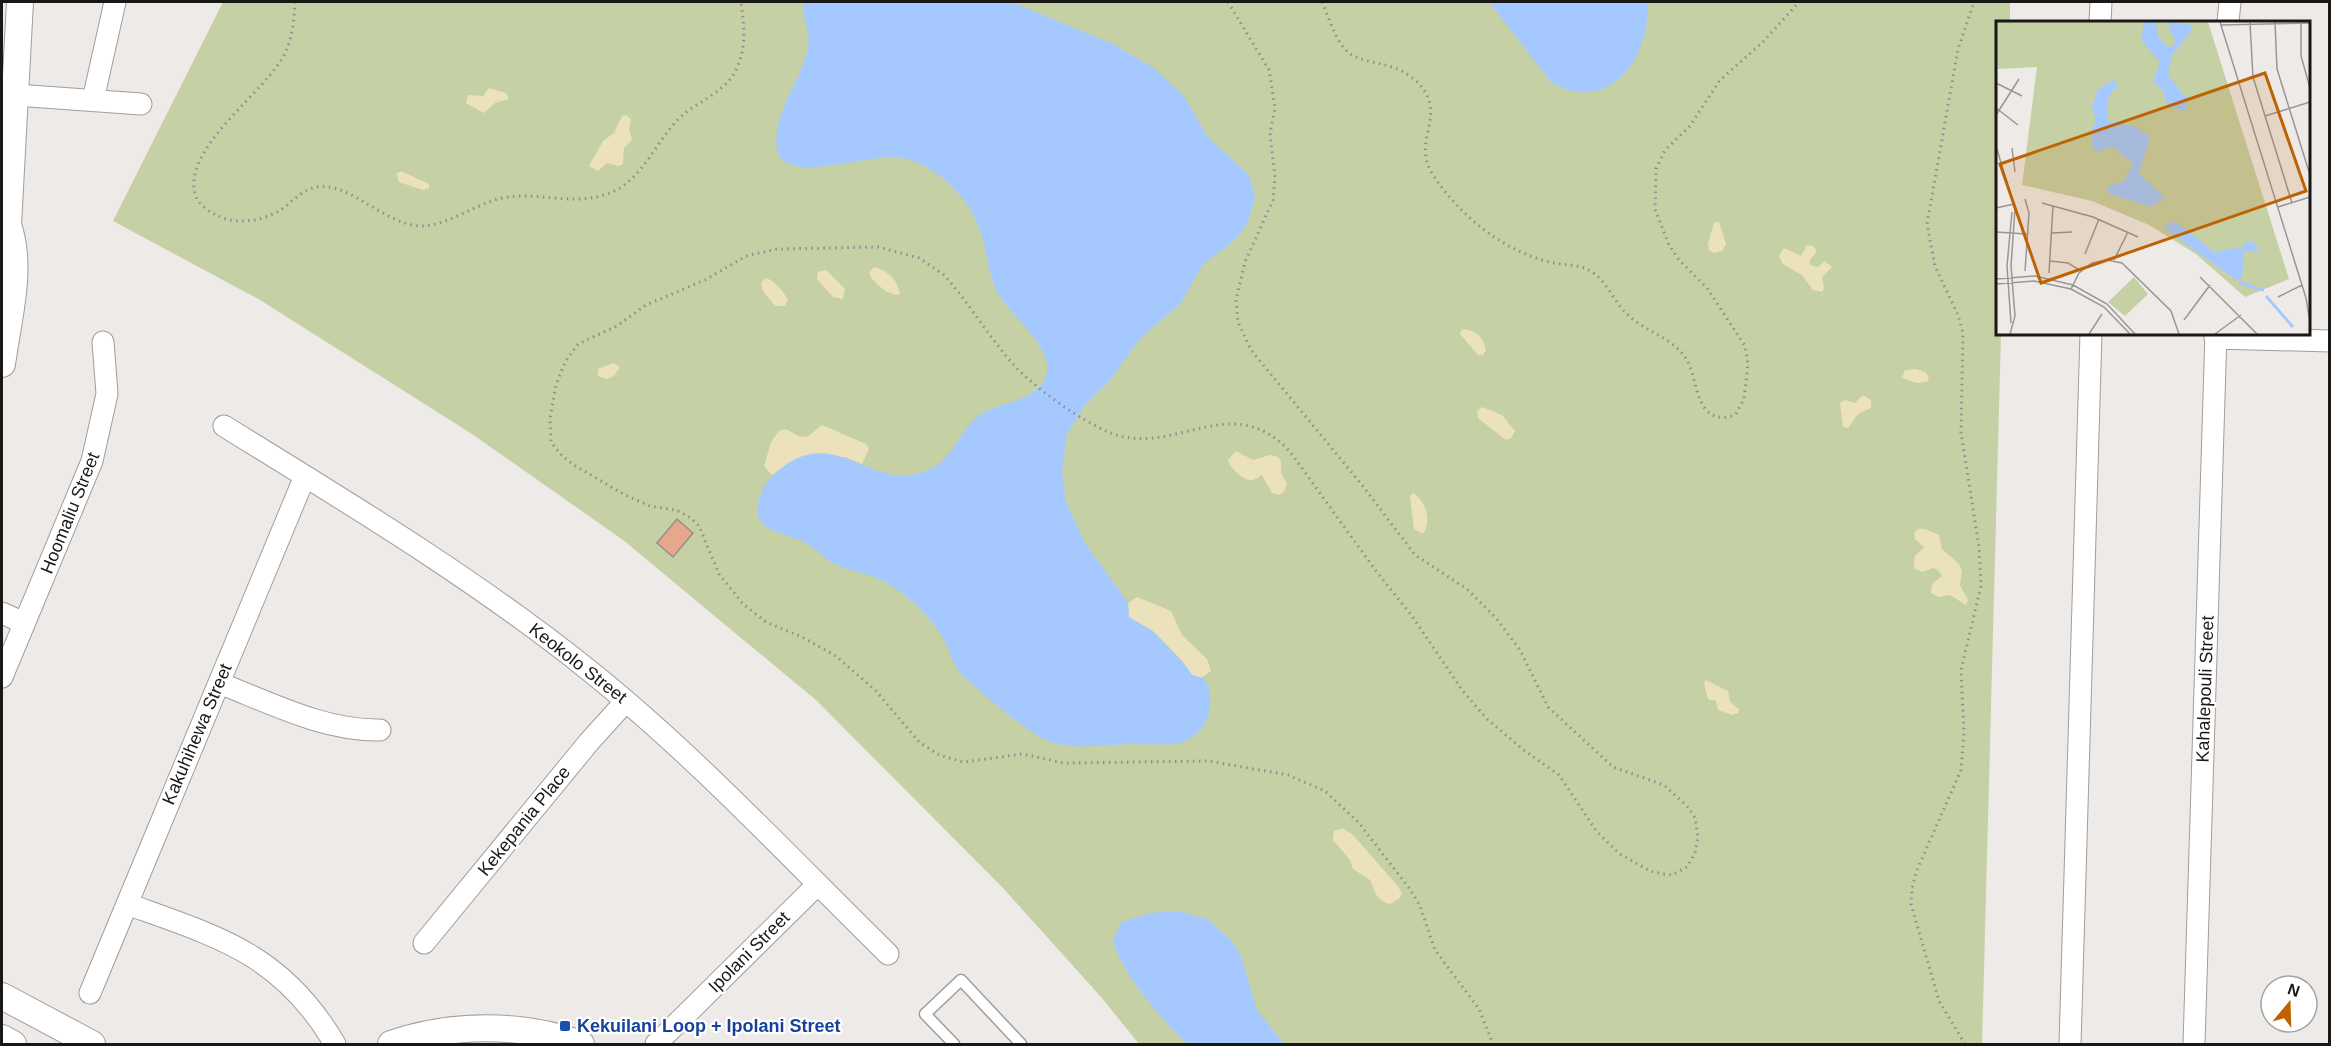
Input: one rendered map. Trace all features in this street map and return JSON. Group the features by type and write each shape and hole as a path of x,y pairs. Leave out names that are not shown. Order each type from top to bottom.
{"street":[{"path":"2,360 11,293 14,242 5,230 16,95 20,2"},
{"path":"93,100 115,2"},
{"path":"2100,21 2101,2"},
{"path":"2228,21 2229,2"},
{"path":"16,95 141,104"},
{"path":"2070,1044 2091,334"},
{"path":"2215,335 2330,341"},
{"name":"Kahalepouli Street","path":"2194,1044 2215,335"},
{"name":"Hoomaliu Street","path":"2,677 82,491 99,439 108,387 102,342"},
{"name":"Keokolo Street","path":"224,426 506,607 626,701 888,954"},
{"name":"Kakuhihewa Street","path":"90,993 305,476"},
{"path":"2,613 24,623"},
{"path":"219,683 326,724 354,730 380,730"},
{"name":"Kekepania Place","path":"424,943 589,742 626,701"},
{"name":"Ipolani Street","path":"656,1044 817,885"},
{"path":"127,904 215,936 252,955 285,980 301,996 335,1044"},
{"path":"2,996 92,1044"},
{"path":"391,1044 450,1031 484,1029 527,1032 581,1044"},
{"path":"2,1038 13,1044"}],"lane":[{"path":"954,1044 925,1014 961,980 1021,1044"}],"path":[{"path":"295,2 292,33 286,52 257,91 217,134 197,171 194,184 197,198 218,217 233,221 268,217 307,190 318,186 348,194 407,224 422,226 441,223 501,198 519,196 572,200 606,195 622,188 633,178 673,124 731,79 740,58 745,37 741,2"},
{"path":"1228,2 1269,70 1275,108 1270,133 1275,189 1268,212 1245,262 1238,290 1236,311 1242,335 1251,350 1362,485 1415,555 1467,589 1496,618 1520,650 1548,707 1613,767 1664,784 1689,808 1695,818 1698,837 1695,853 1687,867 1671,875 1663,874 1650,871 1620,854 1597,832 1559,775 1525,751 1487,718 1462,690 1412,615 1376,571 1296,458 1277,437 1261,428 1238,423 1134,438 1111,433 1084,418 1033,382 1014,364 944,275 919,258 878,247 777,249 746,256 699,283 646,305 617,326 578,344 560,372 549,434 550,442 562,456 599,480 643,503 676,510 691,518 699,526 719,574 743,604 766,622 811,641 836,656 876,691 919,742 939,755 964,762 1022,754 1064,763 1209,761 1287,775 1325,791 1358,822 1410,889 1420,906 1435,950 1479,1009 1492,1044"},
{"path":"1322,2 1346,50 1364,59 1399,68 1420,85 1431,110 1426,158 1435,178 1454,202 1486,231 1519,251 1546,261 1579,266 1596,275 1628,315 1665,339 1684,355 1691,366 1702,402 1708,412 1724,418 1736,414 1744,399 1748,354 1741,337 1707,288 1669,245 1655,209 1656,169 1665,150 1690,126 1720,80 1763,42 1799,2"},
{"path":"1965,1044 1939,1001 1911,904 1917,870 1961,770 1964,733 1961,670 1981,586 1979,547 1961,432 1963,333 1958,315 1935,266 1927,224 1958,49 1974,2"}],"green space":[{"path":"223,2 2010,2 2010,21 1996,21 1996,334 2001,334 1982,1044 1139,1044 1101,997 1003,888 816,700 623,540 472,434 260,300 113,221"}],"sand":[{"path":"489,88 506,93 509,99 495,103 484,113 466,103 468,95 483,96"},
{"path":"626,115 631,119 629,129 632,140 624,148 623,164 619,166 607,163 598,171 589,166 603,141 614,133 622,116"},
{"path":"401,171 429,184 429,188 423,190 399,182 396,174"},
{"path":"1719,222 1726,244 1722,251 1714,253 1709,250 1708,244 1714,223"},
{"path":"1807,245 1813,246 1817,251 1810,260 1810,265 1818,267 1825,261 1832,267 1822,277 1824,288 1822,292 1813,290 1802,275 1783,264 1779,256 1784,248 1801,256"},
{"path":"874,267 891,277 900,294 892,294 874,281 869,273"},
{"path":"826,270 845,289 843,299 833,297 817,279 818,272"},
{"path":"766,278 776,284 785,294 788,300 785,306 775,306 763,291 761,283"},
{"path":"1462,329 1475,332 1481,338 1486,350 1483,355 1478,355 1460,334"},
{"path":"613,363 620,367 614,376 607,379 598,376 598,369"},
{"path":"1916,369 1925,372 1929,378 1927,382 1917,383 1902,378 1905,370"},
{"path":"1863,395 1871,400 1871,408 1858,414 1848,428 1843,427 1840,403 1845,400 1855,403"},
{"path":"1482,407 1502,415 1515,431 1511,438 1506,440 1478,418 1477,411"},
{"path":"822,425 866,444 869,449 862,464 846,457 788,463 772,475 764,466 771,442 779,431 786,429 798,436 807,437"},
{"path":"1236,451 1253,460 1270,455 1278,457 1281,461 1281,472 1287,484 1284,492 1279,495 1272,493 1262,475 1254,480 1245,479 1228,460"},
{"path":"1413,493 1421,501 1426,512 1427,523 1423,534 1414,529 1410,496"},
{"path":"1918,529 1925,529 1939,535 1942,549 1959,564 1962,571 1960,585 1968,600 1966,605 1950,595 1939,597 1931,593 1932,584 1942,576 1938,570 1933,568 1922,572 1914,568 1915,556 1924,547 1915,539 1914,533"},
{"path":"1137,597 1171,611 1182,635 1207,659 1211,671 1200,679 1192,675 1154,632 1129,617 1128,603"},
{"path":"1706,680 1728,691 1730,702 1739,709 1738,713 1732,715 1718,710 1716,701 1708,699 1704,684"},
{"path":"1343,828 1353,835 1396,884 1402,893 1400,898 1390,904 1385,903 1377,895 1370,880 1353,869 1350,860 1333,840 1334,831"}],"water":[{"path":"803,2 1012,2 1113,44 1155,69 1184,96 1207,136 1249,175 1255,197 1248,222 1241,233 1224,249 1204,263 1180,304 1141,338 1109,381 1085,405 1067,434 1062,471 1066,502 1085,543 1128,603 1129,617 1154,632 1192,675 1204,678 1210,698 1210,708 1203,726 1188,740 1178,744 1076,746 1054,743 1036,735 965,678 957,668 934,625 904,595 881,580 839,566 802,541 774,531 761,521 758,504 766,484 783,467 801,457 819,453 835,455 900,476 930,470 947,456 966,429 981,414 1023,398 1041,385 1046,376 1047,363 1040,346 999,295 991,275 979,226 964,201 944,179 933,171 907,159 876,158 819,167 802,167 788,163 778,155 776,140 781,113 808,48"},
{"path":"1489,2 1647,2 1647,22 1634,60 1623,75 1608,86 1591,92 1572,91 1551,82"},
{"path":"1178,911 1207,919 1231,940 1240,953 1257,1010 1284,1044 1187,1044 1155,1010 1123,965 1113,940 1122,922 1150,913"}],"building":[{"path":"677,519 693,533 673,557 657,543"}],"place":[{"name":"Kekuilani Loop + Ipolani Street","path":"565,1026"}]}
